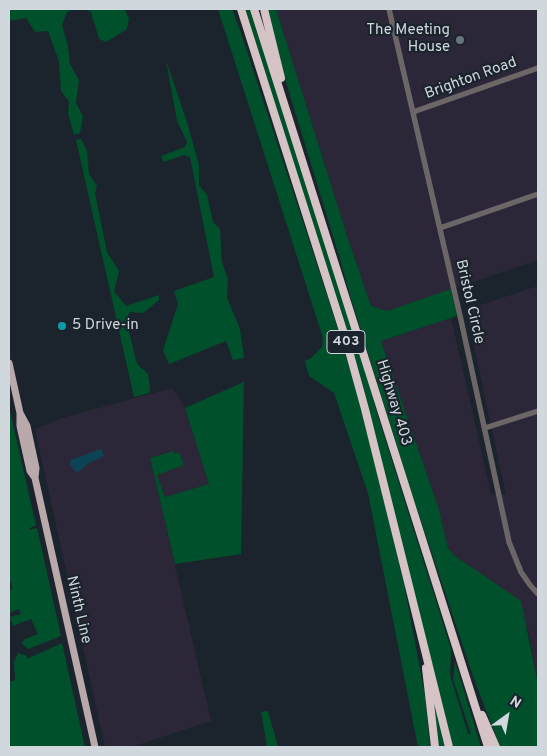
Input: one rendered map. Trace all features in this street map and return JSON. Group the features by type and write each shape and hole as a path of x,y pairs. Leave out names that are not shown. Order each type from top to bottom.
{"highway":[{"path":"235,9 252,47"},
{"name":"Highway 403","path":"241,9 348,349 381,468 449,747"},
{"name":"Highway 403","path":"254,9 488,747"},
{"path":"264,9 284,91 285,105"},
{"path":"423,644 435,747"},
{"path":"462,665 469,676 482,716 496,747"}],"main road":[{"name":"Ninth Line","path":"9,363 30,471 35,478 95,747"}],"street":[{"name":"Bristol Circle","path":"389,9 508,535 516,561 530,585 538,594"},
{"name":"Brighton Road","path":"413,112 538,68"},
{"path":"440,228 538,194"},
{"path":"485,428 538,411"}],"shaded area":[{"path":"276,9 538,9 538,260 387,311 371,306"},
{"path":"538,286 538,684 528,629 448,548 439,510 381,341 451,318 491,494 506,494 466,310"},
{"path":"172,388 185,408 209,484 165,497 157,475 184,464 179,452 174,454 172,451 150,458 211,721 131,747 105,747 35,429 62,418"}],"green space":[{"path":"9,9 75,9 67,12 62,25 68,46 70,64 79,80 76,103 83,116 80,133 74,135 68,113 69,101 61,91 59,61 48,31 35,32 26,18 9,21"},
{"path":"85,9 124,9 129,18 127,29 106,42 99,39 91,12"},
{"path":"218,9 232,9 240,30 339,332 362,410 405,589 425,696 430,747 418,747 368,493 334,393 309,376 305,361 322,347 323,338"},
{"path":"245,9 251,9 451,649 450,675 468,734 471,734 453,679 455,661 481,747 452,747 359,373"},
{"path":"268,9 276,9 371,306 387,311 451,289 457,316 381,341 439,510 448,548 455,556 521,601 538,684 538,747 500,747 473,676 409,485 350,295 286,82"},
{"path":"166,60 199,165 199,185 207,195 213,222 220,229 222,262 228,280 227,298 240,329 244,358 233,360 226,341 169,364 163,350 178,304 174,291 214,277 190,157 184,155 164,162 161,156 185,147 187,142 177,121"},
{"path":"81,139 87,151 89,174 97,186 95,193 107,252 119,271 114,291 126,306 159,295 159,300 143,313 130,312 126,320 137,364 148,374 150,388 149,393 134,397 76,140"},
{"path":"244,382 241,554 175,564 150,458 173,451 174,454 179,452 184,465 157,475 165,497 209,484 185,408"},
{"path":"9,407 36,525 29,530 37,528 61,636 28,649 22,643 25,639 38,634 31,619 13,626 10,617 21,614 19,609 9,613 9,593 12,588 9,581"},
{"path":"62,643 85,747 9,747 9,682 15,680 14,662 18,653 27,656 27,659"},
{"path":"432,694 445,747 438,747"},
{"path":"268,711 278,747 267,747 261,712"}],"water":[{"path":"101,449 104,456 89,463 78,472 70,464 71,460"}],"place":[{"name":"The Meeting House","path":"460,40"},
{"name":"5 Drive-in","path":"62,326"}]}
